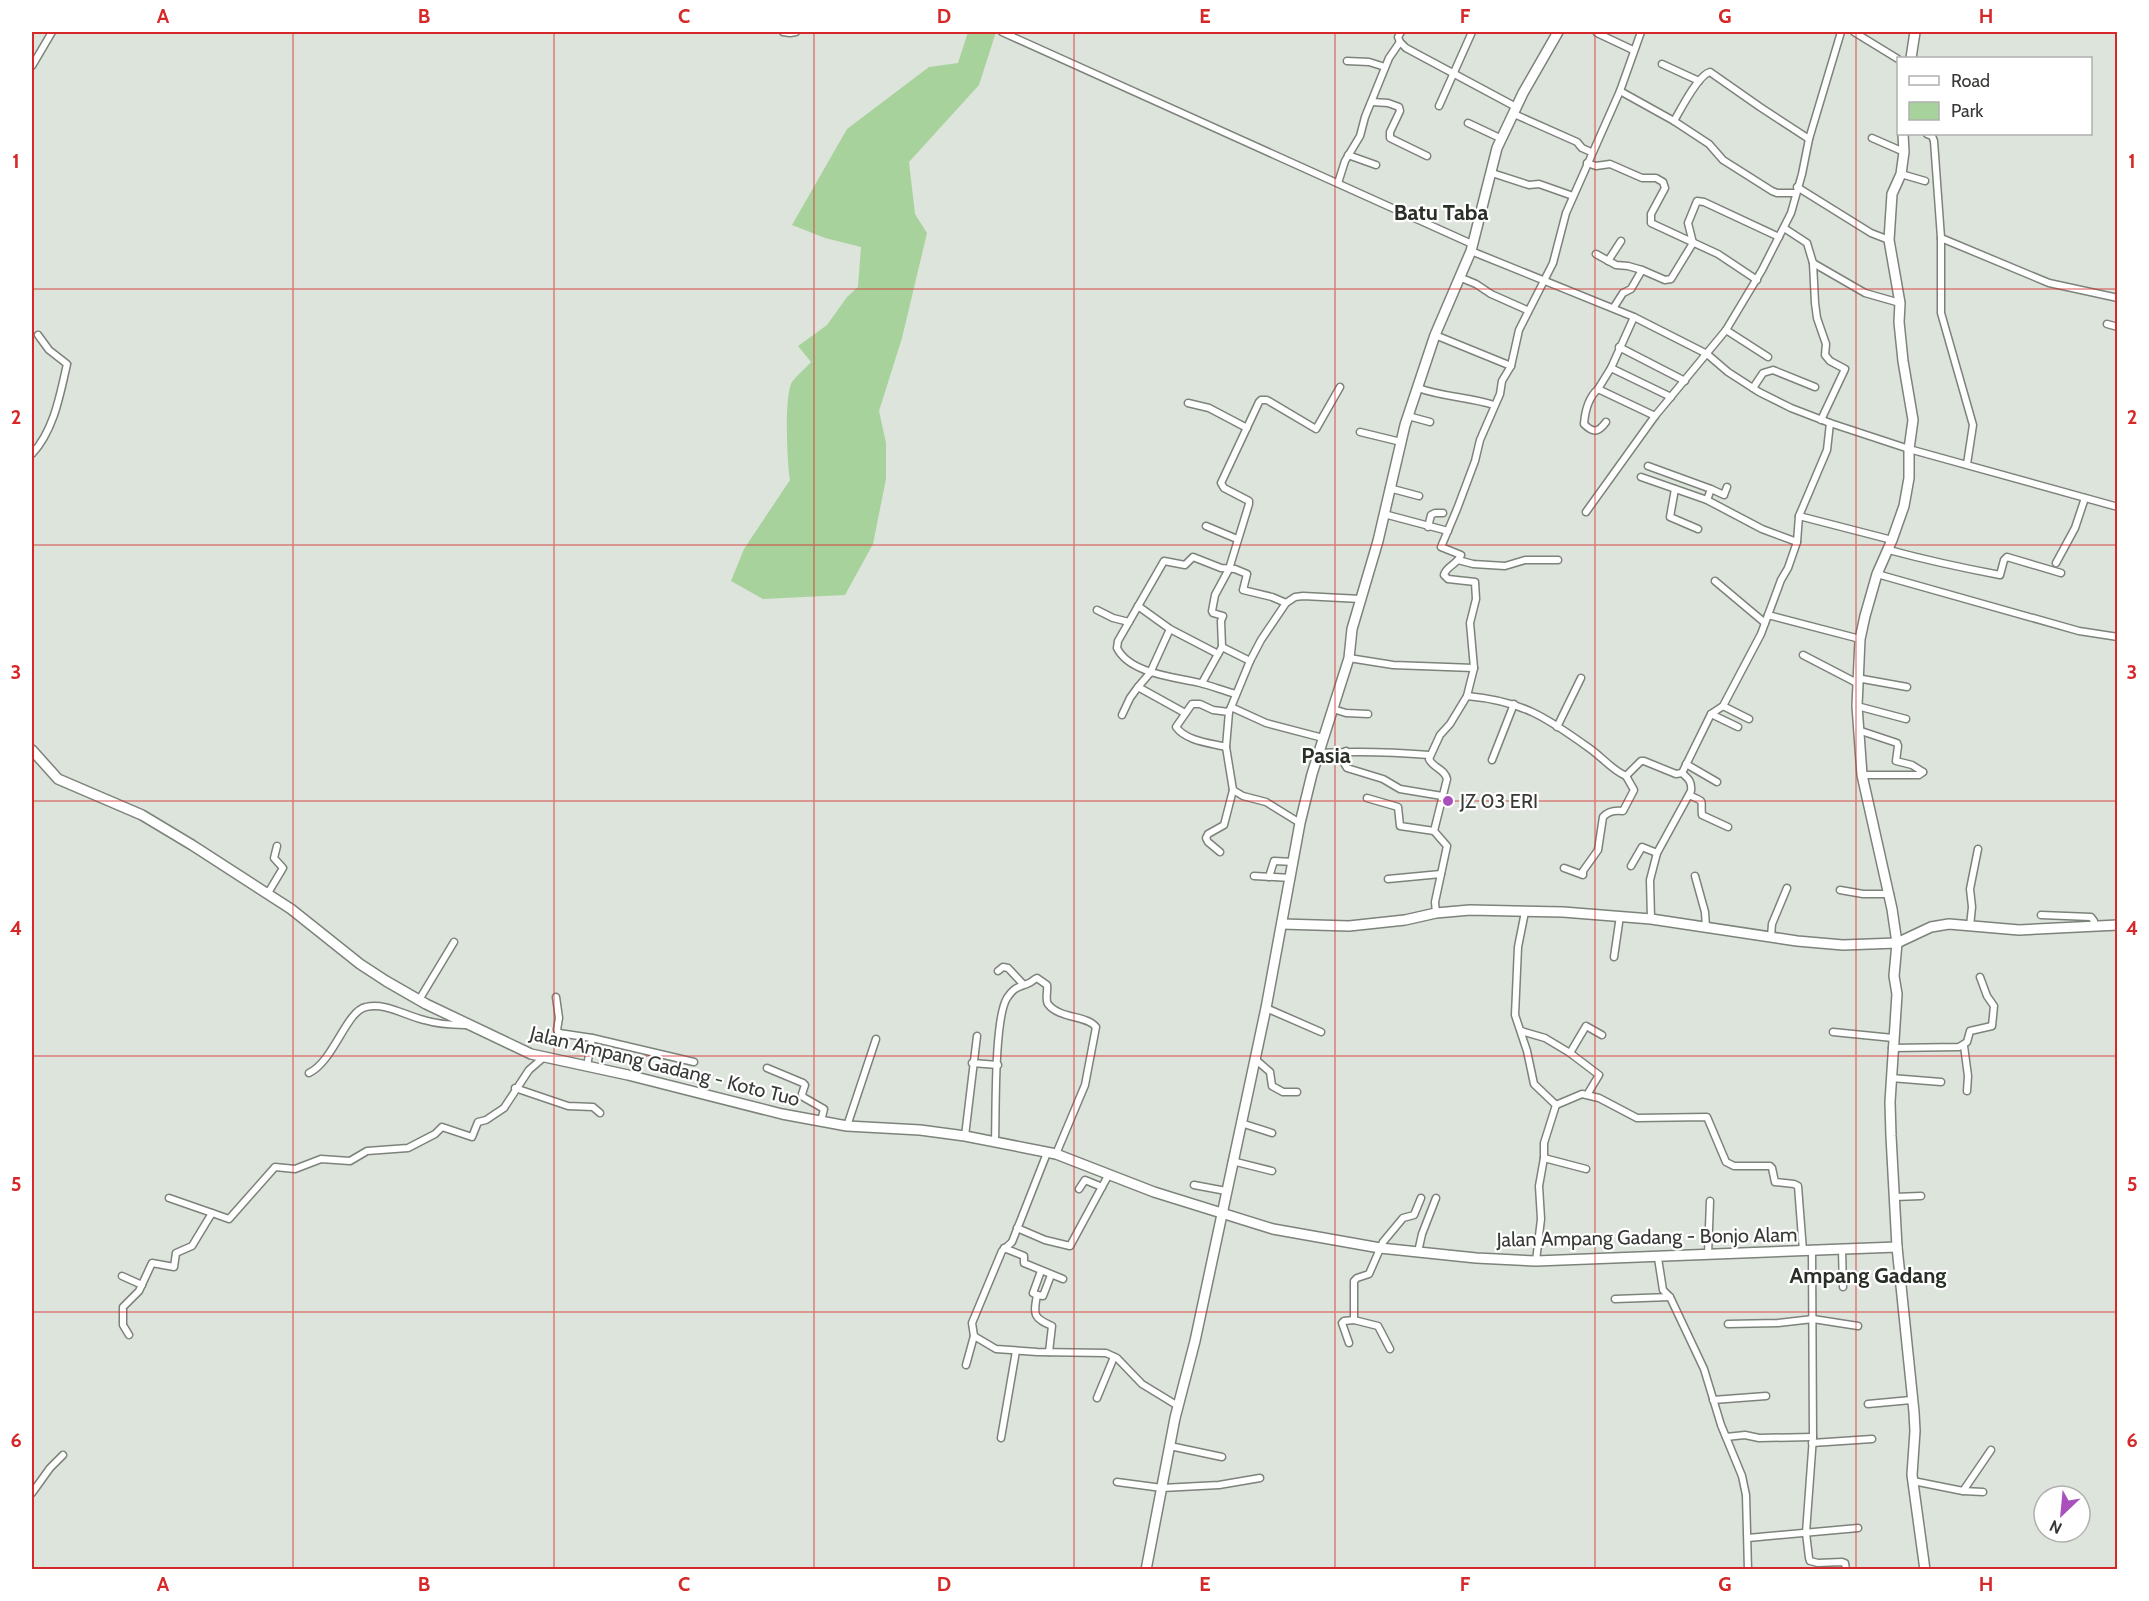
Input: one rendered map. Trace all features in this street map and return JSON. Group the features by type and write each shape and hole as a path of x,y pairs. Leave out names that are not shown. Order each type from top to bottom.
{"street":[{"path":"32,66 52,32"},
{"path":"783,32 796,32"},
{"path":"1002,32 1338,183 1542,281 1614,307 1707,354 1728,372 1791,408 1909,449 2118,507"},
{"path":"1401,32 1398,36 1406,48 1515,110 1577,142 1582,148 1591,152"},
{"path":"1438,106 1472,32"},
{"path":"1146,1569 1178,1406 1195,1341 1266,1008 1300,823 1312,774 1349,658 1352,629 1378,540 1408,416 1435,335 1471,247 1497,148 1558,32"},
{"path":"1434,831 1440,813 1446,776 1430,763 1430,755 1440,735 1452,721 1467,696 1474,668 1470,623 1476,599 1474,582 1448,579 1444,575 1445,571 1461,555 1441,547 1500,394 1502,381 1511,366 1519,330 1527,309 1553,262 1566,213 1591,152 1620,91 1641,32"},
{"path":"1586,512 1655,416 1726,330 1757,279 1791,213 1809,139 1841,32"},
{"path":"1854,32 1897,58"},
{"path":"1911,57 1915,32"},
{"path":"1597,33 1633,50"},
{"path":"1338,183 1348,156 1360,136 1385,67 1400,42"},
{"path":"1347,61 1369,62 1385,67"},
{"path":"1662,64 1699,81"},
{"path":"1674,121 1699,81 1710,72 1809,139"},
{"path":"1620,91 1674,121 1709,144 1723,160 1772,191 1777,193 1796,190 1871,233 1889,240"},
{"path":"1372,102 1388,103 1399,107 1400,111 1390,132 1390,138 1427,156"},
{"path":"1468,123 1502,139"},
{"path":"1903,135 1904,152 1901,174 1892,194 1889,240 1900,303 1899,322 1903,361 1913,420 1904,506 1889,550 1877,574 1860,639 1857,706 1863,775 1890,894 1897,943 1894,976 1897,994 1890,1125 1897,1247 1915,1431 1913,1481 1925,1569"},
{"path":"1930,135 1934,141 1941,238 1941,313 1973,425 1966,465"},
{"path":"1872,138 1904,152"},
{"path":"1348,156 1376,165"},
{"path":"1587,163 1596,166 1610,164 1642,178 1656,178 1663,182 1665,188 1651,214 1650,221 1718,254 1757,279"},
{"path":"1492,173 1529,184 1539,184 1573,196"},
{"path":"1901,174 1925,181"},
{"path":"1596,254 1616,266 1628,266 1665,280 1671,279 1693,243 1688,223 1698,201 1779,237"},
{"path":"1784,228 1808,243 1813,263 1817,318 1826,344 1825,355 1830,361 1845,369 1821,420"},
{"path":"1941,238 2049,283 2118,298"},
{"path":"1608,261 1621,241"},
{"path":"1813,263 1865,293 1900,303"},
{"path":"1614,307 1623,292 1631,289 1641,270"},
{"path":"1459,277 1527,309"},
{"path":"1606,422 1598,431 1589,430 1584,424 1585,411 1593,394 1611,368 1634,317"},
{"path":"2107,324 2118,327"},
{"path":"1726,330 1768,357"},
{"path":"32,454 40,445 51,424 67,364 49,350 38,335"},
{"path":"1435,335 1511,366"},
{"path":"1619,347 1685,381"},
{"path":"1611,368 1671,397"},
{"path":"1753,388 1763,373 1773,370 1815,387"},
{"path":"1202,683 1222,647 1221,621 1223,616 1212,611 1215,595 1229,569 1248,501 1224,488 1221,483 1259,402 1264,399 1316,429 1340,387"},
{"path":"1418,388 1436,395 1475,399 1494,405"},
{"path":"1598,389 1655,416"},
{"path":"1188,403 1209,408 1247,428"},
{"path":"1408,416 1430,422"},
{"path":"1682,773 1711,714 1723,706 1761,634 1797,542 1799,516 1823,461 1830,423"},
{"path":"1360,432 1401,442"},
{"path":"1648,466 1724,495 1727,487"},
{"path":"1641,477 1707,500 1762,529 1797,542"},
{"path":"1389,488 1419,496"},
{"path":"1675,489 1670,517 1698,529"},
{"path":"1707,500 1711,489"},
{"path":"2056,563 2075,528 2085,498"},
{"path":"1428,527 1431,515 1443,513"},
{"path":"1384,514 1448,531"},
{"path":"1799,516 1892,540"},
{"path":"1206,526 1237,539"},
{"path":"1889,550 1989,574 2000,575 2007,557 2061,573"},
{"path":"1236,694 1202,683 1150,673 1118,651 1118,641 1164,561 1185,565 1192,557 1221,568 1235,569 1247,574 1243,590 1286,603"},
{"path":"1458,560 1473,564 1505,566 1525,560 1558,560"},
{"path":"1877,574 2079,631 2118,637"},
{"path":"1715,581 1764,623"},
{"path":"1220,852 1206,838 1208,834 1224,825 1233,790 1226,747 1230,709 1261,640 1286,603 1295,597 1361,598"},
{"path":"1138,606 1170,629 1218,654"},
{"path":"1097,610 1113,618 1129,622"},
{"path":"1768,615 1860,639"},
{"path":"1122,714 1130,698 1150,673 1170,629"},
{"path":"1222,647 1250,661"},
{"path":"1803,656 1857,680 1907,687"},
{"path":"1349,658 1393,665 1474,668"},
{"path":"1557,727 1581,678"},
{"path":"1138,687 1185,713"},
{"path":"1467,696 1514,704 1541,716 1626,776 1634,790 1623,811 1611,812 1603,817 1598,850 1583,871 1583,875 1564,868"},
{"path":"1226,747 1193,738 1178,731 1176,724 1192,704 1196,703 1213,710 1230,709 1266,723 1323,738"},
{"path":"1492,760 1514,704"},
{"path":"1723,706 1749,719"},
{"path":"1857,706 1906,719"},
{"path":"1333,709 1355,715 1368,714"},
{"path":"1711,714 1737,727"},
{"path":"1858,730 1897,743 1896,760 1912,765 1923,772 1919,775 1863,775"},
{"name":"Jalan Ampang Gadang - Koto Tuo","path":"32,750 58,779 152,820 268,893 366,969 419,1000 520,1049 544,1057 782,1114 847,1126 920,1130 965,1136 1052,1154 1221,1214"},
{"path":"1319,753 1386,751 1430,755"},
{"path":"1346,752 1344,763 1347,768 1383,779 1400,789 1442,796"},
{"path":"1626,776 1641,761 1676,774 1682,773"},
{"path":"1686,764 1717,782"},
{"path":"1651,919 1650,880 1657,853 1689,795 1692,784 1682,773"},
{"path":"1233,790 1243,796 1274,806 1289,818 1300,823"},
{"path":"1689,795 1703,803 1702,815 1728,827"},
{"path":"1367,798 1398,807 1400,826 1434,831 1447,846 1435,902 1436,913"},
{"path":"268,893 284,868 274,858 277,846"},
{"path":"1631,866 1640,848 1657,853"},
{"path":"1970,926 1972,907 1970,889 1978,849"},
{"path":"1269,877 1274,861 1294,862"},
{"path":"1388,879 1419,878 1441,874"},
{"path":"1254,876 1290,878"},
{"path":"1695,876 1706,928"},
{"path":"1771,937 1772,924 1787,888"},
{"path":"1840,890 1863,894 1890,894"},
{"path":"1282,924 1349,926 1470,910 1563,912 1651,919 1820,944 1897,943 1940,925 2019,930 2118,925"},
{"path":"1526,912 1518,947 1515,1011 1534,1084 1556,1105"},
{"path":"2041,915 2091,917 2094,927"},
{"path":"1614,957 1620,916"},
{"path":"419,1000 454,942"},
{"path":"998,971 1003,967 1008,968 1023,984"},
{"path":"1967,1090 1968,1076 1964,1046 1970,1031 1992,1026 1994,1006 1987,996 1980,977"},
{"path":"966,1365 974,1336 972,1323 1004,1248 1012,1242 1084,1084 1096,1027 1092,1023 1067,1017 1049,1005 1047,985 1039,979 1035,978 1012,991 1004,1003 1001,1018 994,1142"},
{"path":"556,997 559,1018 557,1032 694,1062"},
{"path":"309,1073 328,1057 358,1010 366,1007 390,1009 426,1021 469,1025"},
{"path":"1266,1008 1321,1032"},
{"path":"1570,1053 1586,1026 1602,1035"},
{"path":"1521,1031 1545,1038 1599,1075 1587,1095"},
{"path":"1833,1032 1893,1043 1964,1046"},
{"path":"965,1136 977,1036"},
{"path":"587,1066 592,1038"},
{"path":"847,1126 876,1039"},
{"path":"169,1198 229,1219 275,1167 295,1168 321,1159 350,1161 360,1153 373,1149 386,1151 408,1148 435,1134 442,1127 472,1137 478,1122 501,1111 529,1070 544,1057"},
{"path":"1254,1058 1270,1072 1272,1086 1283,1092 1297,1092"},
{"path":"972,1064 998,1065"},
{"path":"767,1068 803,1083 805,1085 803,1097 824,1109 821,1121"},
{"path":"1891,1078 1941,1082"},
{"path":"515,1088 568,1106 593,1107 600,1113"},
{"path":"1536,1261 1541,1219 1539,1186 1545,1136 1556,1105 1577,1095 1599,1098 1637,1118 1707,1117 1726,1162 1734,1166 1770,1166 1775,1182 1798,1186 1808,1251 1813,1319 1812,1440 1806,1533 1810,1561 1842,1562 1845,1563 1846,1569"},
{"path":"1241,1123 1272,1133"},
{"path":"1544,1158 1586,1169"},
{"path":"1233,1161 1272,1171"},
{"path":"1017,1228 1045,1240 1070,1246 1108,1174"},
{"path":"1079,1189 1084,1180 1102,1187"},
{"path":"1194,1185 1226,1191"},
{"path":"1894,1197 1921,1196"},
{"path":"1354,1320 1354,1281 1369,1274 1380,1248 1403,1218 1414,1215 1421,1198"},
{"path":"1418,1252 1422,1234 1436,1198"},
{"path":"1708,1255 1710,1201"},
{"path":"129,1335 123,1325 123,1307 152,1263 172,1268 175,1266 176,1253 192,1246 212,1213"},
{"name":"Jalan Ampang Gadang - Bonjo Alam","path":"1221,1214 1273,1229 1380,1248 1536,1261 1897,1247"},
{"path":"1004,1248 1024,1256 1024,1263 1063,1279"},
{"path":"1842,1250 1843,1287"},
{"path":"1658,1258 1663,1290 1671,1297 1704,1369 1726,1437 1742,1476 1748,1538 1748,1569"},
{"path":"1041,1271 1033,1293 1037,1295 1043,1296 1052,1275"},
{"path":"122,1276 139,1284"},
{"path":"1842,1276 1859,1276"},
{"path":"1037,1295 1036,1316 1038,1320 1052,1326 1049,1352"},
{"path":"1615,1299 1671,1297"},
{"path":"1728,1324 1781,1323 1813,1319 1858,1326"},
{"path":"1349,1343 1342,1323 1354,1320 1378,1326 1390,1349"},
{"path":"974,1336 996,1349 1102,1352 1114,1357 1142,1384 1178,1406"},
{"path":"1001,1438 1016,1351"},
{"path":"1097,1398 1114,1357"},
{"path":"1713,1400 1766,1396"},
{"path":"1868,1404 1911,1400"},
{"path":"1726,1437 1745,1435 1759,1438 1812,1440 1872,1439"},
{"path":"1170,1446 1222,1457"},
{"path":"1963,1491 1991,1450"},
{"path":"32,1493 50,1468 63,1455"},
{"path":"1117,1482 1162,1488 1219,1485 1260,1478"},
{"path":"1913,1481 1963,1491 1983,1492"},
{"path":"1748,1538 1858,1528"}],"green space":[{"path":"968,32 996,32 979,85 909,162 915,214 927,233 902,338 879,411 886,443 886,479 873,544 845,595 763,599 731,581 744,549 790,480 787,430 789,389 794,379 811,362 798,346 827,325 847,297 858,287 861,247 825,238 792,225 847,129 929,67 958,63"}],"place":[{"name":"JZ 03 ERI","path":"1448,801"}],"district":[{"name":"Batu Taba","path":"1441,212"},
{"name":"Pasia","path":"1326,755"},
{"name":"Ampang Gadang","path":"1868,1275"}]}
